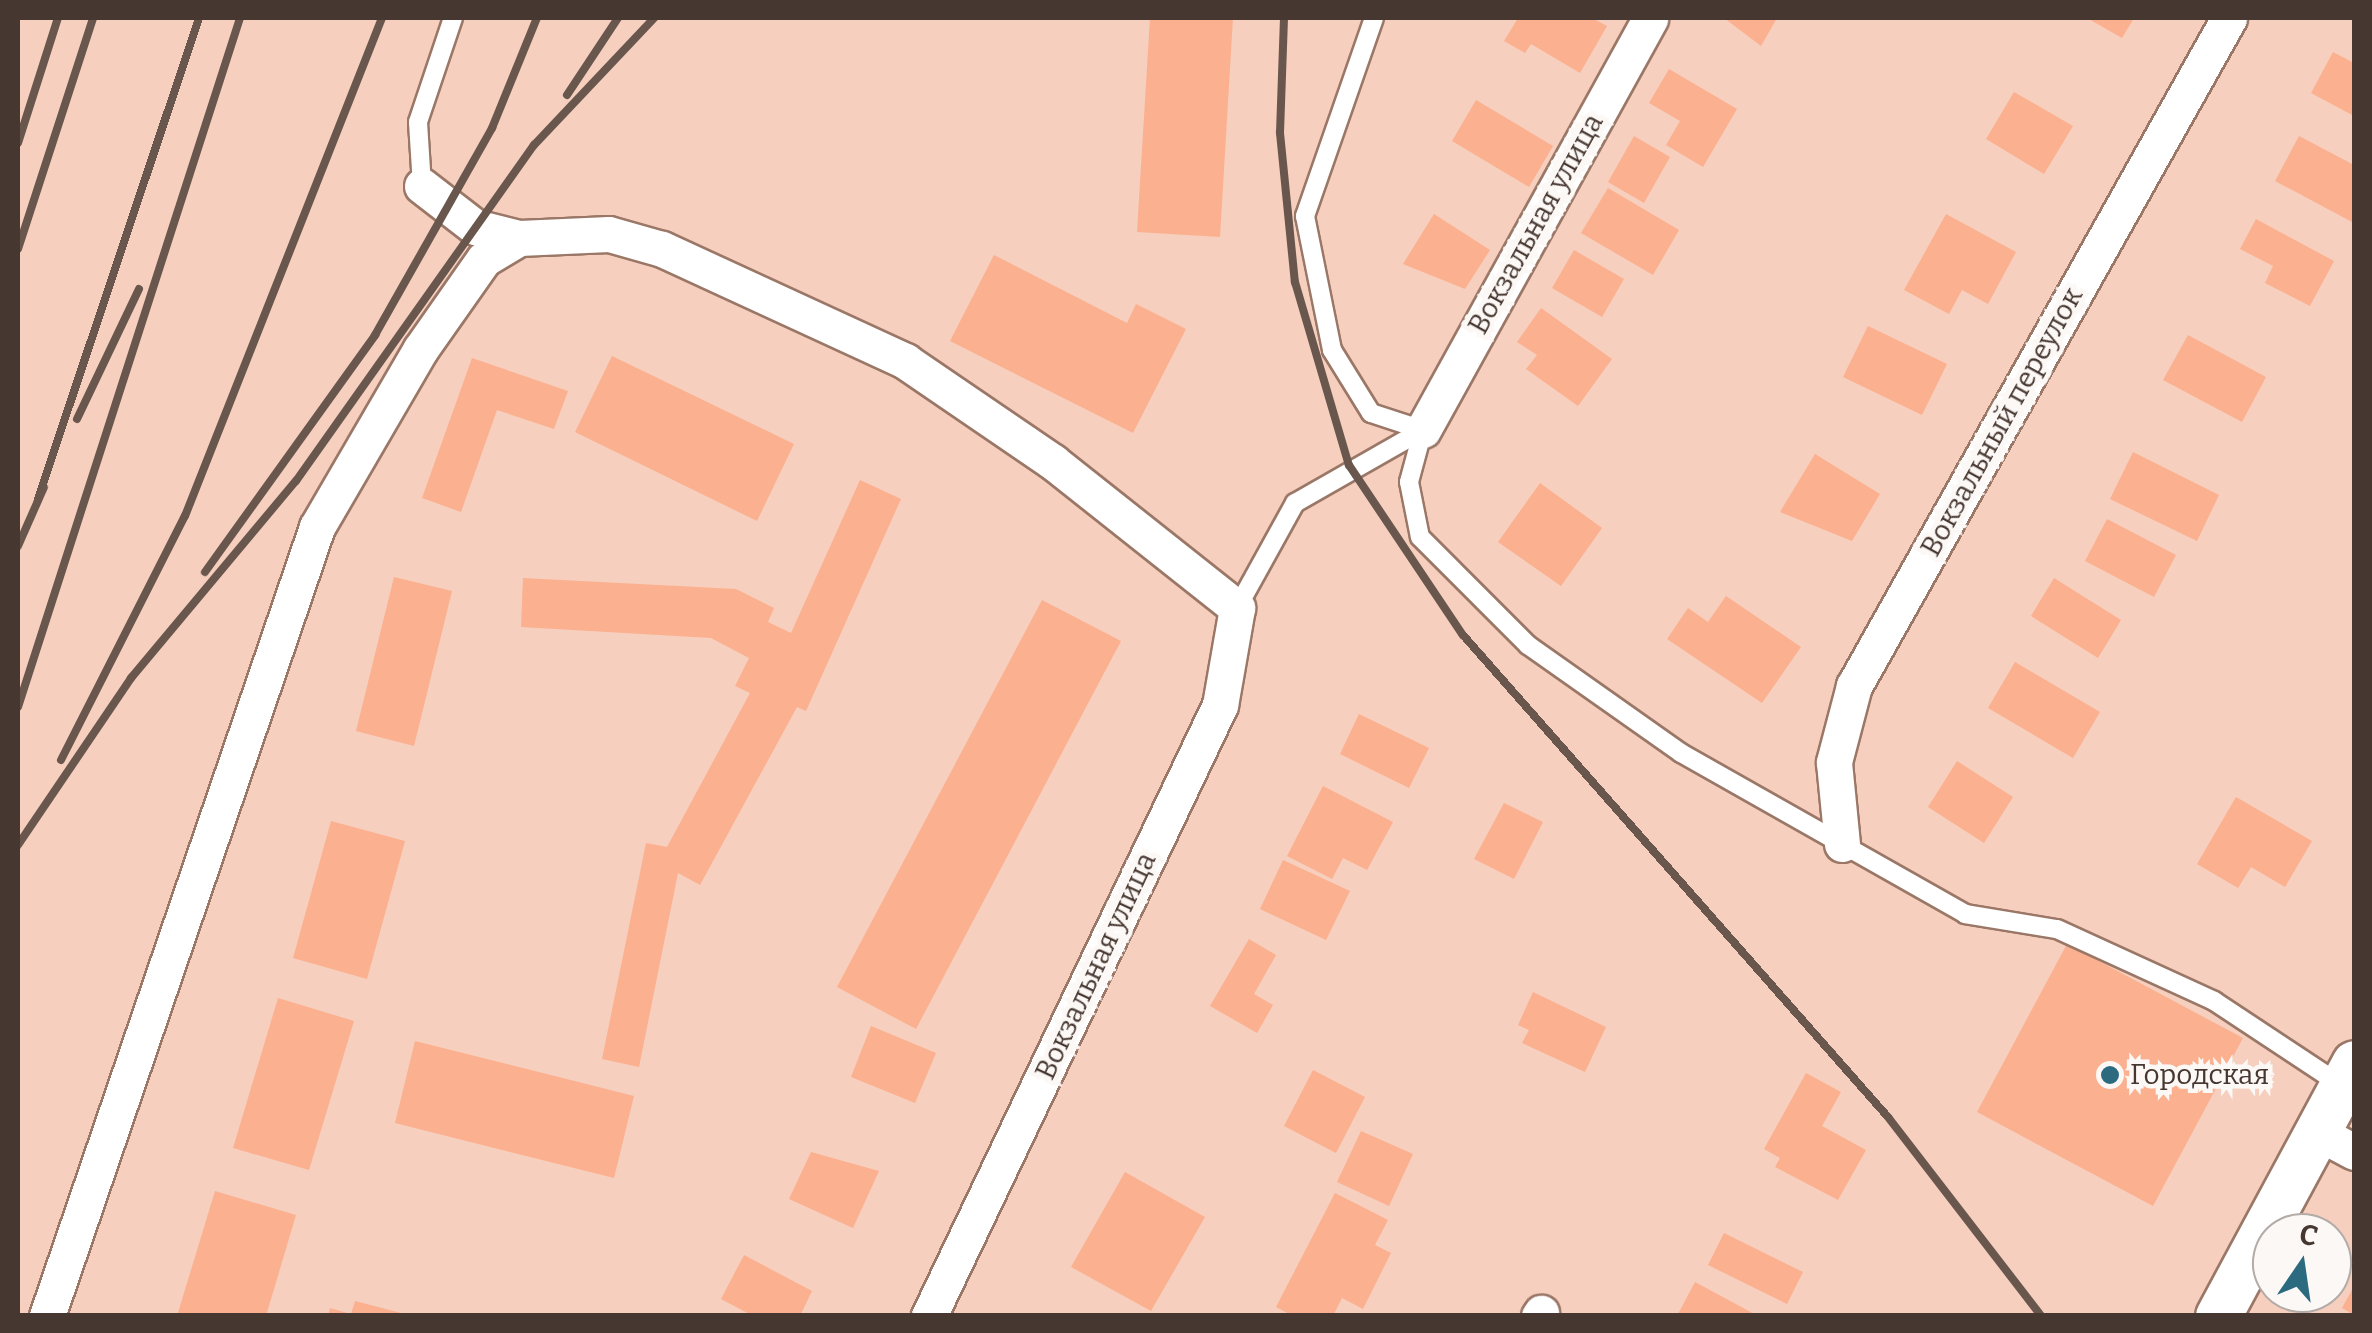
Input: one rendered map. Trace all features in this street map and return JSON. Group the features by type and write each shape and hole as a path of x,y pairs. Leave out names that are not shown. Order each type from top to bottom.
{"street":[{"name":"Вокзальная улица","path":"1422,430 1650,18"},
{"name":"Вокзальный переулок","path":"1842,844 1834,762 1854,686 2229,18"},
{"path":"422,186 444,212 519,238 609,234 662,249 904,362 1053,462 1237,608"},
{"path":"47,1316 317,527 420,350 484,258 519,238"},
{"name":"Вокзальная улица","path":"929,1316 1220,705 1237,608"},
{"path":"2218,1316 2336,1142 2348,1074"}],"lane":[{"path":"422,186 418,122 453,18"},
{"path":"1374,18 1305,216 1332,350 1371,414 1422,430"},
{"path":"1237,608 1294,503 1422,430"},
{"path":"1422,430 1409,482 1420,537 1528,644 1681,753 1965,914 2057,930 2214,1001 2348,1074"}],"building":[{"path":"1150,18 1233,18 1220,237 1137,232"},
{"path":"1518,18 1592,18 1607,26 1580,73 1531,44 1525,53 1504,41"},
{"path":"1724,18 1777,18 1761,46"},
{"path":"2087,18 2134,18 2122,38"},
{"path":"2333,52 2354,63 2354,116 2311,93"},
{"path":"1669,69 1737,109 1703,167 1666,145 1680,121 1649,103"},
{"path":"2014,92 2073,126 2044,174 1986,139"},
{"path":"1476,100 1553,146 1529,187 1452,141"},
{"path":"1634,136 1670,157 1644,203 1608,182"},
{"path":"2299,136 2354,165 2354,223 2275,181"},
{"path":"1608,188 1679,230 1653,275 1581,233"},
{"path":"1434,214 1490,250 1465,289 1403,264"},
{"path":"1946,214 2016,252 1988,304 1962,290 1949,314 1904,290"},
{"path":"2256,219 2334,261 2310,306 2265,283 2273,266 2240,249"},
{"path":"1574,250 1624,279 1602,317 1552,288"},
{"path":"994,255 1127,323 1136,304 1186,329 1133,433 950,341"},
{"path":"1541,308 1612,359 1578,406 1526,369 1537,355 1517,342"},
{"path":"1868,326 1947,364 1922,415 1843,377"},
{"path":"2188,335 2266,377 2242,422 2163,380"},
{"path":"612,356 794,444 757,521 575,432"},
{"path":"472,358 568,391 554,429 497,410 461,512 422,498"},
{"path":"2133,452 2219,495 2197,541 2110,499"},
{"path":"1815,454 1880,494 1852,541 1780,512"},
{"path":"860,480 901,499 806,711 797,707 700,885 678,873 639,1067 602,1059 646,843 667,847 750,693 735,686 749,658 711,638 521,627 523,578 736,589 774,608 768,622 791,633"},
{"path":"1540,483 1602,528 1561,586 1498,542"},
{"path":"2107,519 2176,555 2154,597 2085,561"},
{"path":"394,577 452,591 414,746 356,731"},
{"path":"2054,578 2121,620 2098,658 2031,616"},
{"path":"1726,596 1801,647 1762,703 1667,639 1688,608 1708,622"},
{"path":"1042,600 1121,641 916,1029 837,987"},
{"path":"2015,662 2100,712 2073,758 1988,708"},
{"path":"1359,714 1429,748 1409,788 1340,754"},
{"path":"1957,761 2013,797 1984,843 1928,807"},
{"path":"1323,786 1393,822 1367,870 1343,858 1332,879 1287,856"},
{"path":"2236,797 2312,841 2285,887 2251,867 2238,888 2197,864"},
{"path":"1504,803 1543,822 1514,879 1474,859"},
{"path":"331,821 405,841 367,979 293,958"},
{"path":"1283,860 1350,891 1326,940 1260,909"},
{"path":"1249,939 1276,955 1254,994 1273,1005 1257,1033 1210,1006"},
{"name":"Городская","path":"2067,944 2243,1038 2153,1206 1977,1112"},
{"path":"1533,992 1606,1027 1585,1072 1522,1043 1529,1030 1518,1025"},
{"path":"278,998 354,1021 309,1170 233,1148"},
{"path":"871,1026 936,1053 915,1103 851,1077"},
{"path":"415,1041 634,1096 614,1178 395,1123"},
{"path":"1313,1070 1365,1097 1336,1153 1284,1126"},
{"path":"1806,1073 1841,1092 1822,1126 1866,1150 1838,1200 1775,1167 1780,1158 1764,1149"},
{"path":"1361,1131 1413,1154 1389,1206 1337,1182"},
{"path":"811,1152 879,1171 853,1228 789,1199"},
{"path":"1125,1172 1205,1217 1151,1311 1071,1267"},
{"path":"215,1191 296,1215 266,1316 177,1316"},
{"path":"1335,1193 1388,1220 1375,1245 1391,1253 1363,1309 1342,1298 1333,1316 1293,1316 1276,1307"},
{"path":"1724,1233 1803,1272 1787,1304 1708,1265"},
{"path":"744,1255 812,1291 800,1316 753,1316 721,1299"},
{"path":"1695,1282 1758,1316 1677,1316"},
{"path":"355,1301 405,1316 328,1316 330,1308 351,1314"}],"railway":[{"path":"18,143 58,18"},
{"path":"18,249 93,18"},
{"path":"38,499 199,18"},
{"path":"18,707 240,18"},
{"path":"61,760 185,516 382,18"},
{"path":"205,572 375,335 492,128 537,18"},
{"path":"567,95 618,18"},
{"path":"18,845 131,678 296,481 534,145 654,18"},
{"path":"1284,18 1280,133 1295,282 1349,465 1463,635 1888,1117 2041,1316"},
{"path":"77,419 139,289"},
{"path":"18,546 44,487"}],"place":[{"name":"Городская","path":"2110,1075"}]}
